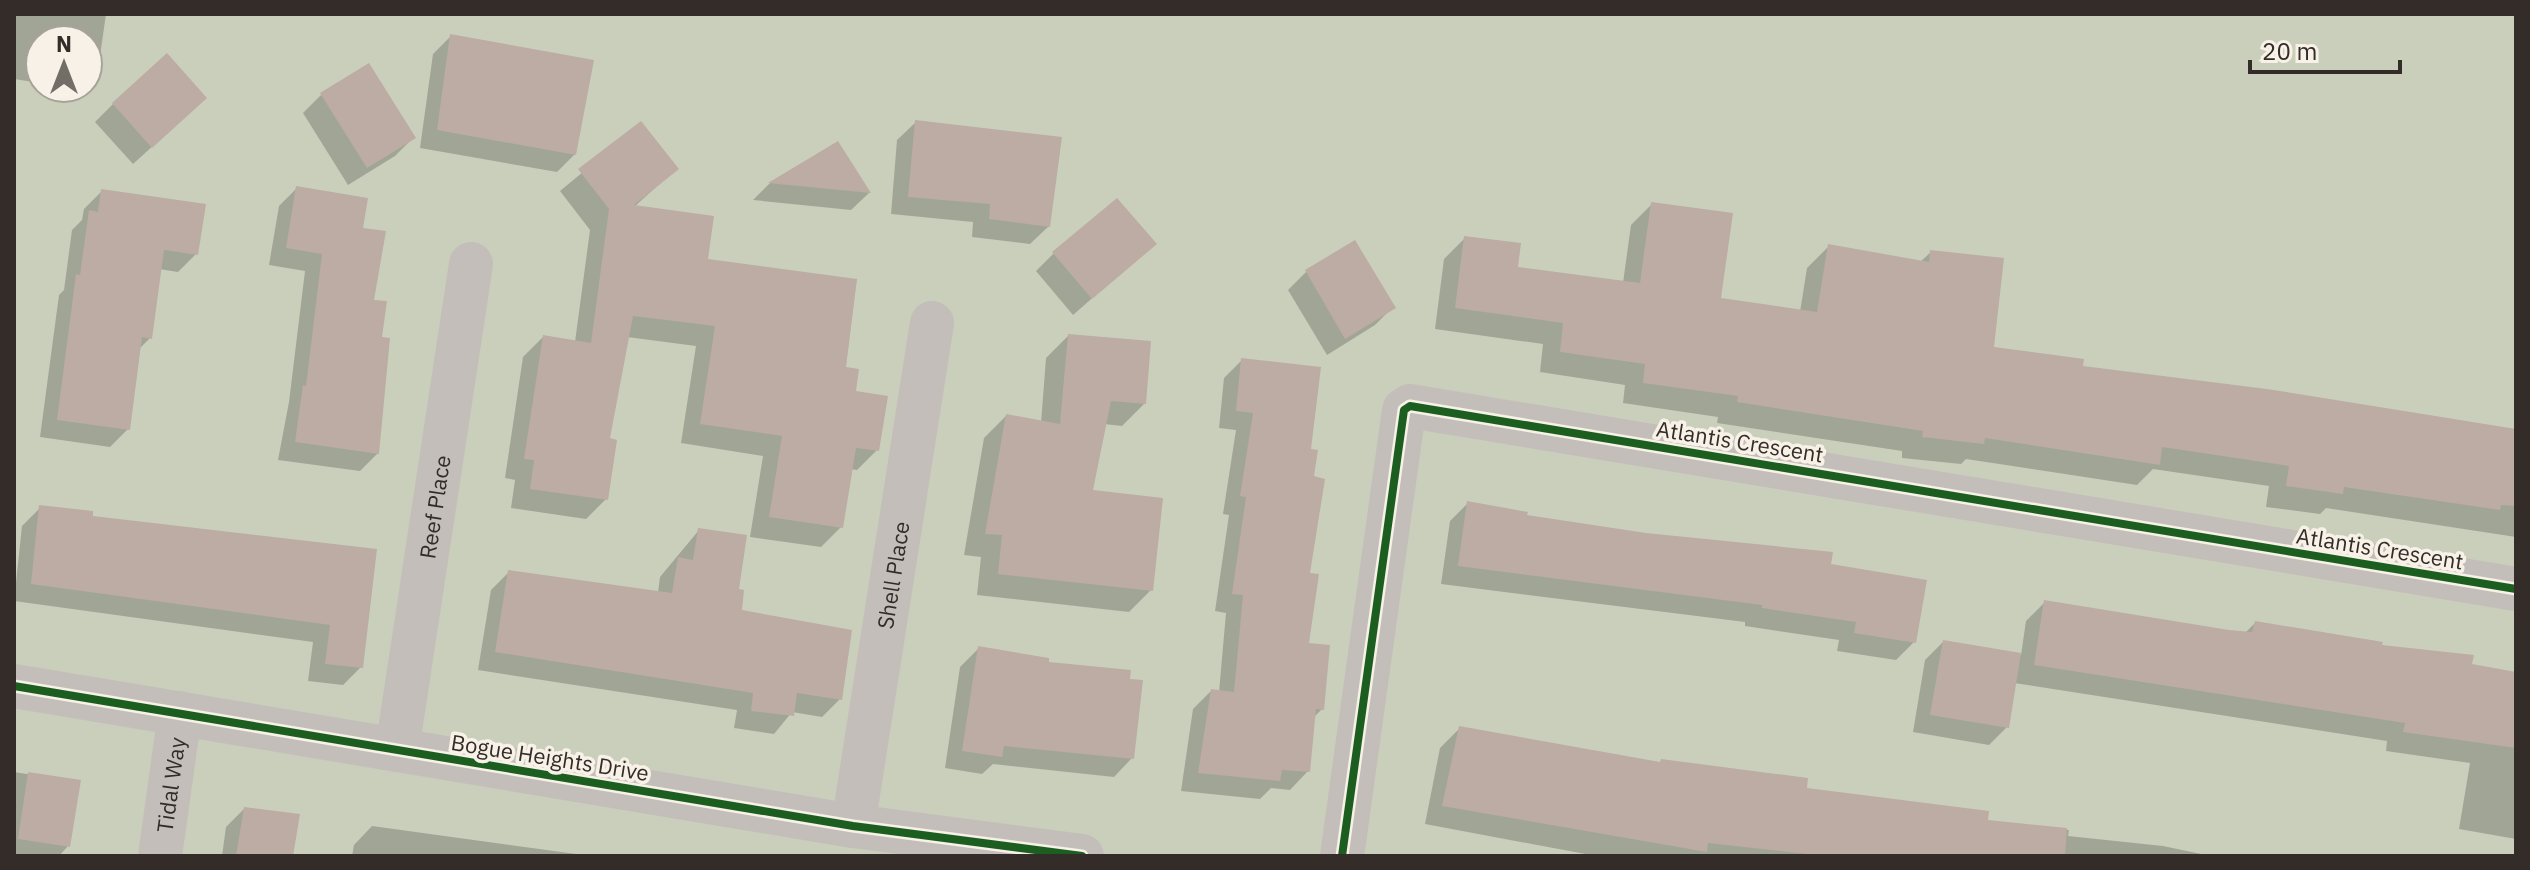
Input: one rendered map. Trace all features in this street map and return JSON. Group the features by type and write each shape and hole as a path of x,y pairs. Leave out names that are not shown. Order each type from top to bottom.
{"street":[{"name":"Reef Place","path":"397,750 471,264"},
{"name":"Shell Place","path":"853,826 932,323"},
{"name":"Atlantis Crescent","path":"1342,856 1404,410 1410,406 2516,589"},
{"name":"Bogue Heights Drive","path":"14,686 853,826 1082,856"},
{"name":"Tidal Way","path":"160,856 180,713"}],"green space":[{"path":"14,14 2516,14 2516,856 14,856"}],"building":[{"path":"450,34 594,60 576,155 437,130"},
{"path":"167,53 207,98 152,148 112,103"},
{"path":"369,63 416,138 367,168 320,93"},
{"path":"915,120 1062,137 1050,227 989,219 990,204 908,197"},
{"path":"641,121 679,169 634,205 714,216 708,259 857,279 846,367 859,369 856,391 888,396 879,451 856,448 843,528 769,517 782,436 700,424 715,326 633,316 610,438 617,440 608,500 530,489 534,460 524,459 543,335 591,343 609,209 578,169"},
{"path":"838,141 871,193 768,183"},
{"path":"296,186 368,198 363,228 386,231 374,300 387,301 382,337 390,338 379,454 295,442 303,385 306,386 322,254 286,248"},
{"path":"101,189 206,204 198,255 164,250 152,339 142,337 130,430 57,420 76,274 80,275 89,210 98,212"},
{"path":"1117,198 1157,244 1092,299 1052,252"},
{"path":"1651,202 1733,213 1721,298 1817,312 1828,244 1929,262 1930,250 2004,258 1994,347 2084,359 2083,366 2267,389 2516,429 2516,506 2501,505 2500,510 2344,487 2343,494 2286,486 2289,466 2162,447 2160,465 1985,438 1984,444 1922,437 1923,431 1737,402 1738,396 1643,383 1645,364 1560,352 1563,323 1455,308 1464,236 1521,243 1518,267 1640,283"},
{"path":"1355,240 1396,308 1345,339 1305,270"},
{"path":"1068,334 1151,341 1146,404 1111,401 1093,490 1163,498 1153,591 998,574 1002,535 985,534 1006,414 1060,424"},
{"path":"1241,358 1321,367 1311,449 1318,450 1314,476 1325,479 1310,573 1319,574 1309,643 1330,645 1324,710 1316,709 1310,772 1282,770 1280,781 1198,773 1211,689 1234,692 1243,595 1232,594 1246,497 1240,496 1253,413 1236,411"},
{"path":"1467,501 1528,512 1527,515 1646,533 1833,552 1831,564 1927,580 1916,643 1854,633 1856,622 1762,608 1762,605 1458,566"},
{"path":"39,505 93,511 93,516 377,549 363,668 325,664 330,625 31,584"},
{"path":"698,528 747,535 739,589 744,590 742,610 852,630 842,700 797,693 794,716 751,711 753,693 495,652 508,570 672,593 678,557 693,560"},
{"path":"2044,600 2229,630 2252,632 2255,621 2383,642 2382,645 2474,655 2472,664 2516,672 2516,748 2403,732 2405,723 2034,665"},
{"path":"1943,640 2021,653 2009,728 1930,715"},
{"path":"978,646 1049,658 1049,662 1131,670 1130,679 1143,680 1134,759 1004,746 1002,757 962,751"},
{"path":"1459,726 1660,762 1661,759 1808,778 1807,788 1989,811 1988,820 2067,828 2065,856 1825,856 1708,843 1707,852 1442,806"},
{"path":"28,772 81,780 70,847 18,839"},
{"path":"244,807 300,814 293,856 236,856"}],"cycle path":[{"path":"1342,856 1404,410 1410,406 2516,589"},
{"path":"14,686 853,826 1082,856"}]}
